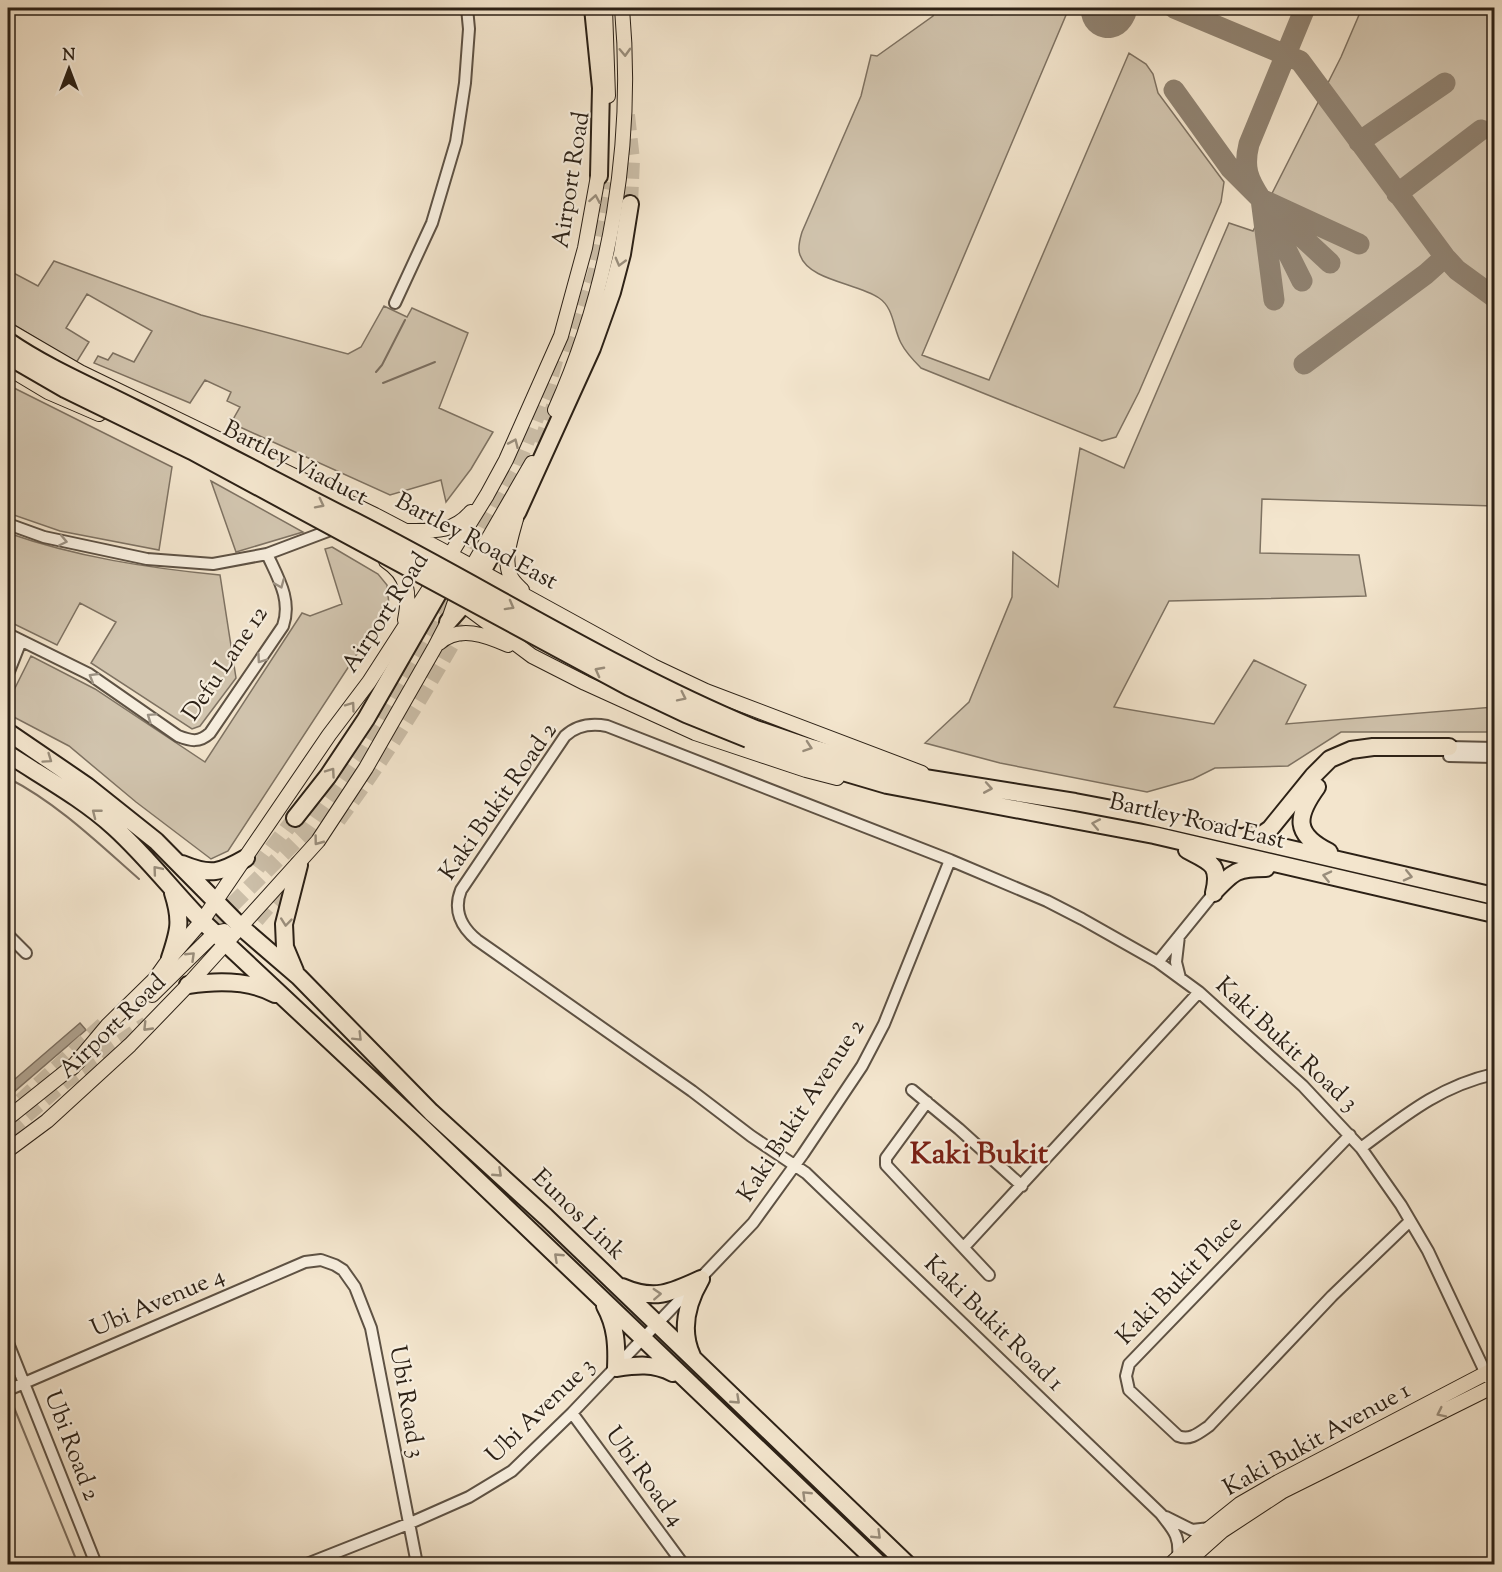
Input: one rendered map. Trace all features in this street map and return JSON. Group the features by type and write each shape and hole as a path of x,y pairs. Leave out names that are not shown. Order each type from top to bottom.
{"highway":[{"path":"593,8 601,88 599,176"},
{"path":"448,622 476,570 518,511 592,348 612,292 622,254 630,204"},
{"name":"Bartley Viaduct","path":"8,341 58,371 389,539 646,680 750,734"},
{"name":"Bartley Viaduct","path":"8,356 65,390 192,451 621,682 686,714 750,734"},
{"path":"294,818 328,776 366,718 436,588 476,570"},
{"name":"Eunos Link","path":"8,732 129,818 178,863 241,927 298,977 431,1112 546,1217 907,1564"},
{"name":"Bartley Road East","path":"750,734 812,748 866,765 912,776 1086,804 1494,896"},
{"name":"Bartley Road East","path":"750,734 809,762 887,785 1154,835 1494,914"},
{"path":"1236,836 1263,834 1270,829 1313,776 1330,759 1351,750 1373,747 1449,751"},
{"path":"1351,863 1313,844 1302,824 1305,803 1324,777 1342,765 1374,756 1449,751"},
{"name":"Eunos Link","path":"8,754 90,808 113,826 153,865 172,890 202,921 879,1564"},
{"path":"1154,835 1207,860 1213,866 1217,877 1214,893"},
{"path":"178,863 213,872 225,870 246,858"},
{"path":"298,977 285,947 284,924 299,865"},
{"path":"1214,893 1231,875 1245,868 1296,868"},
{"path":"170,958 178,934 180,914 172,890"},
{"path":"188,985 223,983 258,987 291,1004"},
{"path":"613,1282 637,1293 658,1295 673,1292 701,1279"},
{"path":"694,1360 689,1348 686,1324 689,1300 701,1279"},
{"path":"600,1297 613,1321 617,1347 616,1368 647,1364 661,1367 683,1378"}],"main road":[{"name":"Airport Road","path":"72,1068 108,1025 155,979 202,921 329,735 369,682 404,626 436,588 451,555 506,460 561,336 581,262 599,176 608,88 605,8"},
{"name":"Airport Road","path":"476,570 527,472 561,398 581,343 605,255 618,182 625,121 626,78 622,8"},
{"path":"581,262 601,259 605,255"},
{"name":"Bartley Road East","path":"8,330 80,372 405,531 653,666 706,691 915,769 930,778"},
{"path":"8,368 48,392 125,425 203,465 320,531 388,562 401,575 409,602 404,626"},
{"path":"203,465 204,448 208,444 221,441"},
{"path":"405,531 442,530 463,521 487,495"},
{"path":"518,511 509,551 508,572 527,597"},
{"name":"Bartley Road East","path":"436,588 460,602 532,656 695,733 806,770 840,779 887,785"},
{"name":"Airport Road","path":"8,1119 72,1068 221,938 241,927 299,865 318,841 366,768 448,622"},
{"path":"435,648 446,637 470,633 494,639 532,656"},
{"name":"Airport Road","path":"8,1149 46,1121 130,1045 188,985 221,938"},
{"name":"Kaki Bukit Avenue 1","path":"1178,1562 1210,1528 1240,1504 1490,1371"},
{"name":"Kaki Bukit Avenue 1","path":"1178,1562 1283,1491 1494,1388"}],"street":[{"path":"395,303 432,223 456,142 465,83 469,29 467,8"},
{"path":"8,524 44,537 147,559 213,564 267,554 320,531"},
{"name":"Defu Lane 12","path":"8,634 89,674 178,736 190,741 204,738 284,626 287,601 267,554"},
{"path":"8,674 21,641"},
{"name":"Kaki Bukit Road 2","path":"795,1165 477,940 464,926 460,916 457,899 461,890 565,736 587,724 607,726 950,860"},
{"path":"1449,751 1494,748"},
{"path":"1449,751 1494,757"},
{"name":"Kaki Bukit Road 3","path":"950,860 1047,901 1158,963 1199,992 1303,1086 1350,1135 1401,1204 1490,1371 1494,1388"},
{"name":"Kaki Bukit Avenue 2","path":"657,1324 753,1223 855,1079 884,1024 950,860"},
{"path":"1158,963 1214,893"},
{"path":"8,935 26,952"},
{"path":"1179,936 1176,962 1180,978"},
{"path":"964,1247 1199,992"},
{"path":"1360,1148 1439,1093 1468,1080 1494,1074"},
{"path":"912,1090 959,1128 1022,1186"},
{"path":"927,1102 886,1158 886,1165 899,1182 989,1275"},
{"name":"Kaki Bukit Place","path":"1350,1135 1129,1364 1126,1376 1129,1390 1178,1436 1187,1438 1195,1436 1209,1426 1332,1296 1410,1221"},
{"name":"Kaki Bukit Road 1","path":"795,1165 806,1173 1161,1514 1177,1535 1180,1546 1178,1562"},
{"name":"Ubi Avenue 4","path":"8,1390 305,1262 315,1260 327,1262"},
{"name":"Ubi Road 3","path":"327,1262 335,1265 350,1278 371,1328 417,1564"},
{"name":"Ubi Avenue 3","path":"307,1564 470,1497 500,1479 528,1457 657,1324"},
{"name":"Ubi Road 2","path":"8,1343 96,1564"},
{"name":"Ubi Road 4","path":"572,1413 683,1564"},
{"name":"Kaki Bukit Road 1","path":"1161,1514 1185,1528 1192,1530 1210,1528"}],"shaded area":[{"path":"936,8 966,8 986,14 995,14 1008,8 1069,8 922,355 989,380 1129,53 1146,64 1153,74 1158,93 1224,182 1221,202 1139,392 1116,437 1102,441 921,368 903,347 884,302 870,293 813,271 800,255 802,232 861,96 871,55 877,56 933,16"},
{"path":"1362,8 1494,8 1494,506 1262,499 1260,553 1359,555 1366,596 1169,601 1114,707 1214,724 1254,660 1306,685 1286,724 1494,707 1494,732 1341,732 1288,766 1215,768 1193,779 1147,792 1000,763 925,743 969,702 1012,597 1013,552 1058,587 1080,448 1124,468 1229,223 1253,231 1341,57"},
{"path":"54,261 201,315 348,354 361,347 384,306 407,317 412,308 468,333 439,408 493,432 471,469 446,502 441,480 390,495 231,423 240,407 227,401 231,392 205,380 190,403 94,363 98,356 108,360 113,353 134,362 152,331 87,294 66,328 89,342 76,363 8,321 8,270 38,286"},
{"path":"8,385 172,467 159,550 60,531 8,513"},
{"path":"211,481 303,532 236,552"},
{"path":"8,533 86,555 166,569 220,575 236,678 200,726 192,729 91,663 116,622 80,603 57,645 8,621"},
{"path":"332,547 378,574 387,585 389,605 228,851 211,859 136,802 69,746 8,714 8,702 31,656 95,689 205,762 302,613 310,616 342,604 325,549"},
{"path":"80,1023 86,1030 8,1097 8,1085"}],"waterway":[{"path":"376,372 382,365 405,320"},
{"path":"383,383 435,362"},
{"path":"8,778 60,811 139,879"},
{"path":"13,1405 78,1564"}],"taxiway":[{"path":"1174,8 1300,61 1445,257 1457,270 1494,297"},
{"path":"1174,90 1230,168 1261,199 1248,173 1249,144 1305,8"},
{"path":"1359,142 1445,83"},
{"path":"1397,194 1481,130"},
{"path":"1261,199 1359,244"},
{"path":"1261,199 1274,300"},
{"path":"1275,212 1330,263"},
{"path":"1268,213 1302,281"},
{"path":"1304,364 1426,274 1445,257"}],"tunnel":[{"path":"627,115 632,160 630,204"},
{"path":"571,353 596,271 613,183"},
{"path":"179,954 307,830 357,759 435,625 516,468 546,393 556,357"},
{"path":"541,444 558,395"},
{"path":"338,820 412,712 477,598"},
{"path":"257,868 295,818"},
{"path":"223,954 285,887"},
{"path":"21,1101 105,1023"},
{"path":"8,1131 64,1082 147,1024"}],"district":[{"name":"Kaki Bukit","path":"979,1155"}]}
